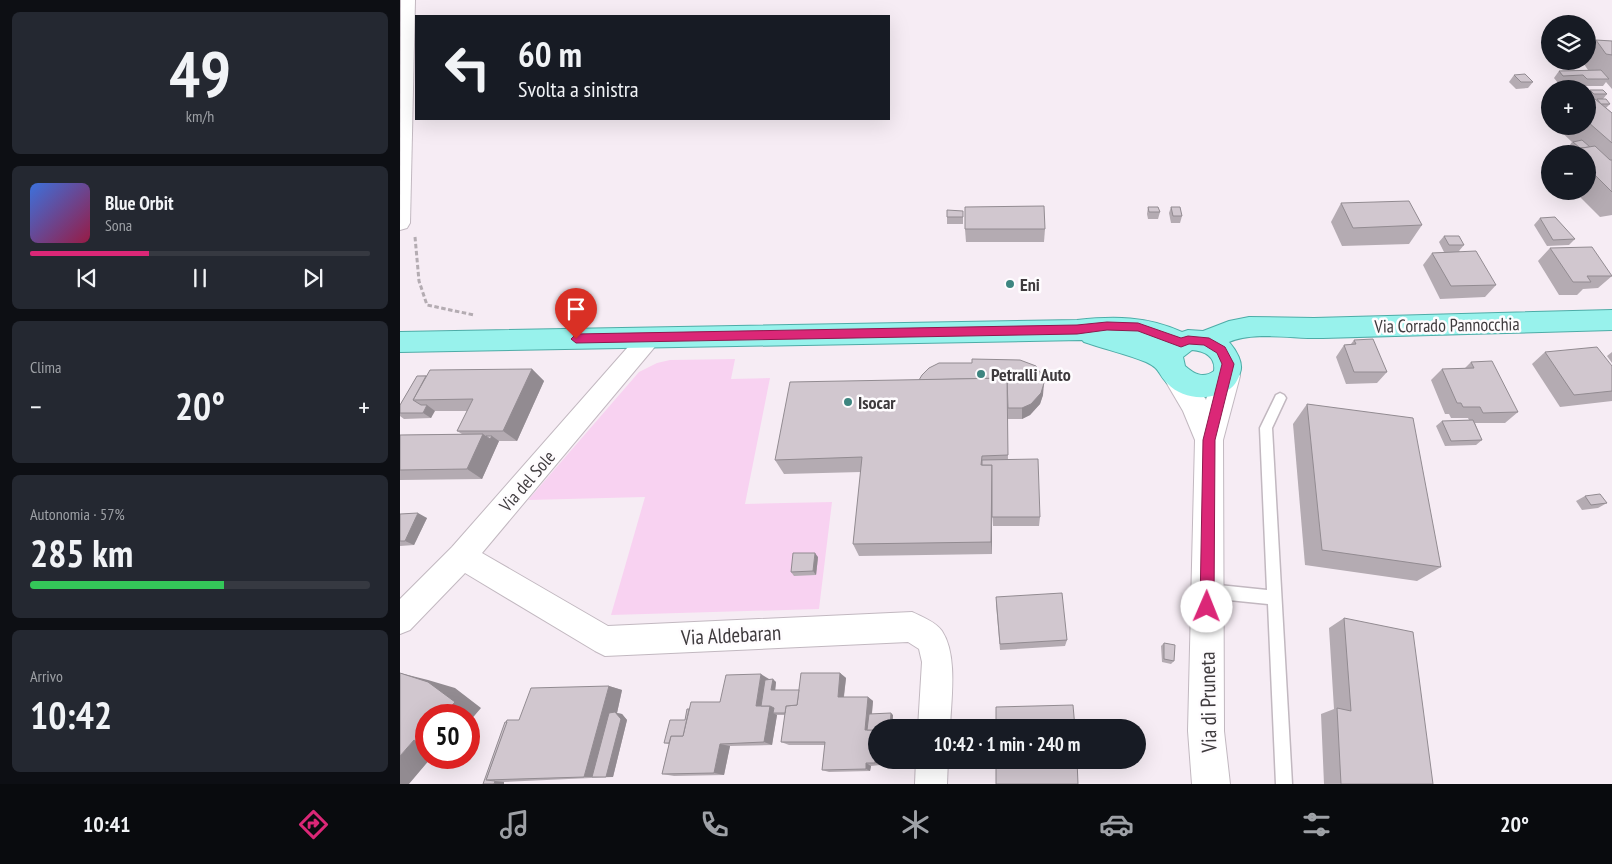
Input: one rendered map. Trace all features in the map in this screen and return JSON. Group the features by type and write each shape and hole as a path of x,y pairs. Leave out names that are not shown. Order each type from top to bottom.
{"main road":[{"name":"Via Corrado Pannocchia","path":"1183,356 1229,331 1249,327 1282,328 1612,320"},
{"path":"1183,356 1185,382 1204,387 1221,382 1227,370 1249,346 1282,328"},
{"path":"400,342 1077,330 1154,354 1183,356 1221,350 1227,370"},
{"name":"Via di Pruneta","path":"1183,356 1195,406 1209,440"},
{"name":"Via di Pruneta","path":"1211,784 1206,731 1209,440 1227,370"}],"street":[{"path":"407,227 408,0"},
{"name":"Via del Sole","path":"400,620 462,556 650,338"},
{"name":"Via Aldebaran","path":"462,556 605,641 912,627 931,640 937,662 934,719"},
{"path":"931,784 932,769"}],"lane":[{"path":"1280,398 1266,428 1284,784"},
{"path":"1207,590 1274,598"}],"path":[{"path":"407,227 420,292 427,305 460,311 486,319 490,326 483,340"}],"shaded area":[{"path":"735,359 731,379 770,378 745,504 832,502 819,609 611,615 645,497 528,500 639,372 657,363 670,360"}],"building":[{"path":"1596,40 1612,41 1612,55 1606,54"},
{"path":"1601,70 1609,79 1587,79 1583,75 1563,76 1559,71"},
{"path":"1525,74 1533,82 1521,82 1514,75"},
{"path":"1596,90 1603,90 1607,94 1596,94"},
{"path":"1597,99 1606,99 1610,104 1601,104"},
{"path":"1596,100 1612,113 1612,143 1596,129"},
{"path":"1582,140 1588,145 1576,145 1573,142"},
{"path":"1596,147 1612,160 1612,192 1596,176"},
{"path":"1409,201 1422,225 1353,228 1341,203"},
{"path":"1044,206 1045,229 965,229 965,207"},
{"path":"1148,207 1158,207 1160,212 1149,212"},
{"path":"1171,207 1180,207 1182,216 1173,216"},
{"path":"947,210 963,211 963,217 947,217"},
{"path":"1555,217 1575,239 1553,240 1540,218"},
{"path":"1444,236 1459,236 1464,245 1449,245"},
{"path":"1592,247 1612,276 1587,276 1591,282 1573,282 1550,248"},
{"path":"1476,251 1496,285 1451,286 1432,253"},
{"path":"1373,339 1387,372 1354,372 1344,345 1356,344 1354,340"},
{"path":"1597,347 1612,366 1612,391 1574,395 1545,352"},
{"path":"972,359 1020,360 1036,366 1042,375 1044,383 1041,393 1031,404 1022,408 1008,408 1007,378 919,380 929,368 939,363 972,363"},
{"path":"1492,361 1518,412 1483,413 1480,407 1463,407 1461,403 1457,403 1442,369 1474,368 1471,362"},
{"path":"532,369 503,431 457,431 473,399 413,400 430,370"},
{"path":"417,376 426,376 413,400 421,405 427,405 423,413 400,413 400,405"},
{"path":"1007,378 1008,455 982,456 981,465 992,465 991,542 853,544 862,457 775,460 790,382"},
{"path":"1307,404 1413,418 1441,567 1322,550"},
{"path":"1473,420 1482,440 1451,441 1442,421"},
{"path":"483,434 467,469 400,470 400,435"},
{"path":"1038,459 1040,517 992,517 992,465 982,465 982,460"},
{"path":"1600,494 1607,503 1591,505 1585,496"},
{"path":"418,513 405,541 400,541 400,514"},
{"path":"793,553 815,553 813,571 791,572"},
{"path":"1062,593 1067,640 1000,644 996,597"},
{"path":"1344,618 1413,632 1433,784 1341,784 1337,708 1351,711"},
{"path":"1164,643 1175,645 1174,661 1164,659"},
{"path":"400,673 428,682 455,702 453,704 415,704 415,741 400,756"},
{"path":"801,673 840,673 838,697 868,697 865,730 868,730 868,763 866,763 866,769 822,770 825,742 781,742 786,706 797,705"},
{"path":"761,674 756,706 770,706 764,742 720,744 714,773 662,774 671,736 683,736 691,702 720,702 726,675"},
{"path":"773,679 771,690 799,690 797,705 786,706 785,713 773,713 774,708 761,706 765,680"},
{"path":"609,686 584,777 486,780 507,720 519,720 531,688"},
{"path":"1073,705 1074,719 996,719 996,707"},
{"path":"687,709 689,709 683,736 671,736 669,743 664,743 670,720 685,720"},
{"path":"615,712 621,719 606,777 592,777 609,713"},
{"path":"891,713 891,719 868,719 869,714"},
{"path":"505,722 507,722 486,780 495,781 494,784 483,784"},
{"path":"996,769 1077,769 1078,784 996,784"}],"place":[{"name":"Eni","path":"1010,284"},
{"name":"Petralli Auto","path":"981,374"},
{"name":"Isocar","path":"848,402"}],"route":[{"path":"576,339 1077,330 1107,326 1138,327 1168,336 1181,343 1188,340 1206,341 1221,350 1228,364 1228,371 1217,405 1209,440 1207,607"}]}
